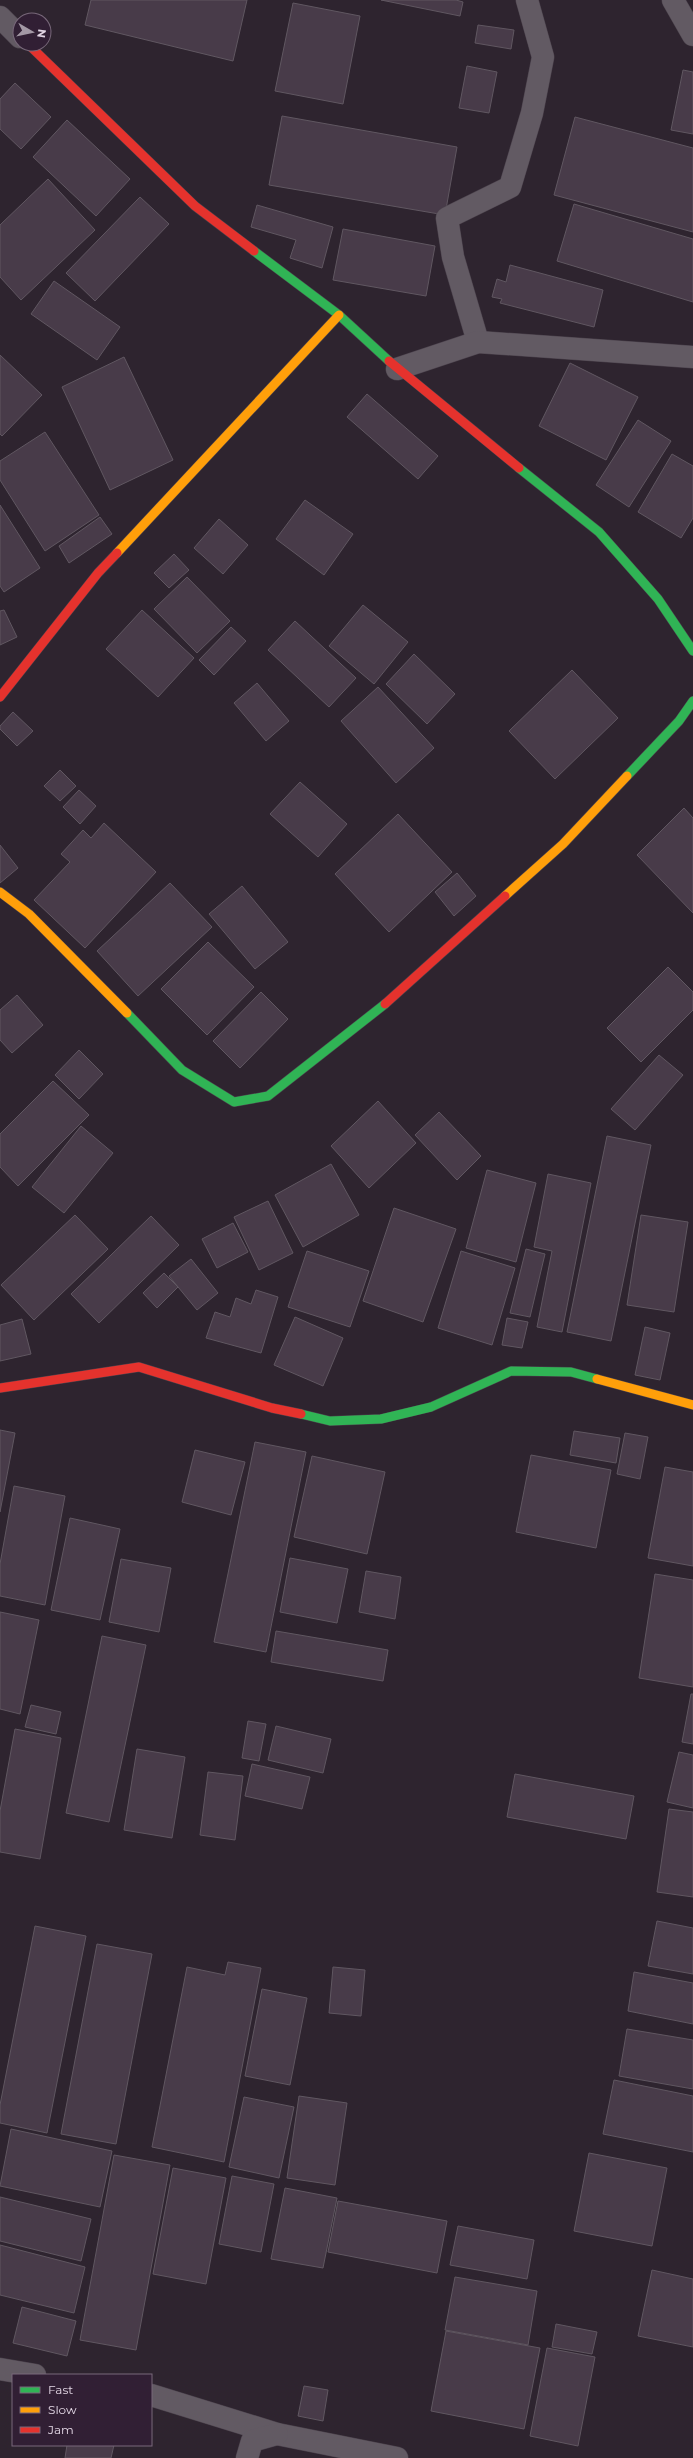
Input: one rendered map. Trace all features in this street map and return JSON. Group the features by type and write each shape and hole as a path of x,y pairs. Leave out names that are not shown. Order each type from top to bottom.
{"street":[{"path":"478,342 453,256 447,218 510,187 532,113 543,57 527,0"},
{"path":"673,0 693,35"},
{"path":"0,17 12,29"},
{"path":"36,52 195,206 339,314 397,369 599,532 658,599 693,651"},
{"path":"0,697 98,573 339,314"},
{"path":"397,369 478,342 693,357"},
{"path":"0,892 29,914 182,1070 234,1102 268,1096 393,997 563,844 680,721 693,701"},
{"path":"0,1388 139,1368 272,1408 330,1422 381,1419 432,1407 511,1371 571,1372 693,1405"},
{"path":"0,2369 29,2374"},
{"path":"152,2395 277,2434 397,2458"},
{"path":"247,2458 252,2441 277,2434"}],"building":[{"path":"91,0 247,0 233,61 85,25"},
{"path":"381,0 456,0 463,2 460,16"},
{"path":"293,3 360,16 343,104 275,91"},
{"path":"478,25 514,30 511,49 475,43"},
{"path":"467,66 497,72 489,113 459,108"},
{"path":"683,70 693,72 693,134 671,130"},
{"path":"15,83 51,117 21,149 0,129 0,99"},
{"path":"282,116 457,147 445,215 269,185"},
{"path":"575,117 693,148 693,232 554,195"},
{"path":"67,120 130,179 96,216 33,157"},
{"path":"48,179 95,230 21,300 0,277 0,225"},
{"path":"140,197 169,224 95,301 66,273"},
{"path":"574,204 693,239 693,302 557,261"},
{"path":"257,205 333,227 322,268 290,258 296,240 251,227"},
{"path":"343,229 435,246 426,296 333,280"},
{"path":"510,265 603,290 594,327 500,303 502,299 492,297 497,279 506,282"},
{"path":"54,281 120,327 97,360 31,314"},
{"path":"0,355 42,395 2,436 0,434"},
{"path":"124,357 173,460 110,490 62,387"},
{"path":"570,363 638,397 606,460 539,426"},
{"path":"367,394 438,456 418,479 347,417"},
{"path":"638,420 671,441 629,507 596,485"},
{"path":"45,432 99,515 45,551 0,480 0,461"},
{"path":"672,454 693,466 693,518 681,538 638,512"},
{"path":"305,500 353,534 324,575 276,539"},
{"path":"0,505 40,568 4,592 0,586"},
{"path":"100,517 112,534 69,563 59,546"},
{"path":"219,519 248,545 223,574 194,548"},
{"path":"174,554 189,570 169,588 154,573"},
{"path":"187,577 230,621 197,653 154,609"},
{"path":"363,605 408,642 374,684 329,646"},
{"path":"4,610 17,637 0,645 0,611"},
{"path":"142,610 194,658 158,697 106,649"},
{"path":"295,621 356,678 329,707 268,650"},
{"path":"231,627 246,641 214,675 199,660"},
{"path":"414,654 455,694 427,724 386,684"},
{"path":"572,670 618,718 555,779 509,731"},
{"path":"257,683 289,721 266,741 234,703"},
{"path":"378,687 434,748 396,783 341,721"},
{"path":"13,712 33,731 17,746 0,729 0,726"},
{"path":"60,770 76,786 60,801 44,786"},
{"path":"300,782 347,824 318,857 270,814"},
{"path":"79,790 96,806 80,824 63,807"},
{"path":"684,808 693,818 693,913 637,855"},
{"path":"398,814 452,872 389,932 335,874"},
{"path":"104,823 156,872 85,948 34,900 70,862 61,854 83,830 91,838"},
{"path":"0,845 18,868 0,883"},
{"path":"457,873 476,896 454,916 435,892"},
{"path":"170,883 212,927 138,996 97,951"},
{"path":"242,886 288,942 255,969 209,914"},
{"path":"208,942 254,987 207,1035 161,989"},
{"path":"668,967 693,992 693,1010 641,1062 607,1028"},
{"path":"261,992 288,1019 240,1068 213,1041"},
{"path":"17,995 43,1025 12,1053 0,1040 0,1010"},
{"path":"79,1050 103,1074 79,1099 55,1075"},
{"path":"659,1055 683,1075 635,1130 611,1109"},
{"path":"53,1081 89,1115 18,1186 0,1167 0,1134"},
{"path":"378,1101 416,1143 369,1188 331,1146"},
{"path":"439,1112 481,1156 457,1180 415,1135"},
{"path":"81,1126 113,1153 64,1213 32,1187"},
{"path":"607,1136 651,1145 611,1341 567,1332"},
{"path":"331,1164 359,1215 303,1247 275,1195"},
{"path":"487,1170 536,1183 516,1262 466,1248"},
{"path":"548,1174 591,1183 562,1332 537,1327 552,1251 534,1247"},
{"path":"268,1201 293,1253 259,1270 234,1217"},
{"path":"394,1208 456,1229 423,1322 363,1301"},
{"path":"75,1215 108,1249 34,1320 1,1285"},
{"path":"641,1215 688,1222 674,1312 627,1305"},
{"path":"151,1216 179,1245 99,1323 71,1294"},
{"path":"233,1223 248,1252 217,1268 202,1239"},
{"path":"526,1249 545,1254 530,1317 510,1313"},
{"path":"307,1251 369,1271 350,1327 288,1307"},
{"path":"461,1251 515,1268 492,1345 438,1328"},
{"path":"191,1259 218,1293 197,1310 169,1276"},
{"path":"164,1273 178,1287 157,1308 143,1293"},
{"path":"256,1290 278,1297 261,1353 206,1338 215,1312 230,1317 236,1298 251,1304"},
{"path":"295,1317 343,1338 323,1386 274,1365"},
{"path":"507,1318 528,1322 522,1348 502,1345"},
{"path":"22,1319 31,1354 0,1361 0,1325"},
{"path":"645,1327 670,1333 660,1380 635,1375"},
{"path":"0,1430 15,1433 0,1512"},
{"path":"574,1431 620,1438 616,1463 570,1455"},
{"path":"625,1433 648,1437 640,1479 617,1474"},
{"path":"255,1442 306,1452 266,1652 214,1642"},
{"path":"195,1450 245,1462 231,1515 182,1502"},
{"path":"531,1455 611,1470 596,1548 516,1532"},
{"path":"312,1456 385,1472 367,1554 294,1537"},
{"path":"665,1467 693,1472 693,1566 648,1558"},
{"path":"14,1486 65,1496 45,1605 0,1596 0,1564"},
{"path":"70,1518 120,1529 100,1620 51,1610"},
{"path":"290,1558 348,1569 337,1623 280,1612"},
{"path":"121,1559 171,1568 159,1632 109,1622"},
{"path":"366,1571 401,1577 395,1619 359,1612"},
{"path":"655,1574 693,1580 693,1687 639,1678"},
{"path":"0,1612 39,1620 20,1714 0,1709"},
{"path":"276,1631 388,1650 383,1681 271,1662"},
{"path":"102,1636 146,1645 109,1822 66,1813"},
{"path":"691,1694 693,1694 693,1744 682,1742"},
{"path":"31,1705 61,1712 56,1734 25,1727"},
{"path":"248,1721 266,1724 259,1761 242,1758"},
{"path":"276,1726 331,1739 323,1773 268,1760"},
{"path":"15,1729 61,1738 40,1859 0,1852 0,1811"},
{"path":"137,1749 185,1757 172,1838 124,1830"},
{"path":"679,1752 693,1755 693,1808 667,1802"},
{"path":"252,1764 310,1777 302,1809 245,1796"},
{"path":"208,1772 243,1776 235,1840 200,1835"},
{"path":"515,1774 634,1796 626,1839 507,1817"},
{"path":"669,1809 693,1812 693,1897 657,1892"},
{"path":"657,1921 693,1928 693,1974 648,1966"},
{"path":"35,1926 86,1936 47,2133 0,2123 0,2105"},
{"path":"97,1944 152,1954 116,2144 61,2134"},
{"path":"228,1962 261,1968 224,2162 152,2147 187,1967 225,1975"},
{"path":"333,1967 365,1970 361,2016 329,2013"},
{"path":"634,1972 693,1983 693,2024 628,2011"},
{"path":"262,1989 307,1998 290,2085 245,2076"},
{"path":"627,2029 693,2040 693,2089 619,2076"},
{"path":"614,2080 693,2096 693,2152 603,2134"},
{"path":"299,2096 347,2103 335,2185 287,2178"},
{"path":"244,2097 294,2107 279,2178 229,2167"},
{"path":"11,2129 112,2151 100,2207 0,2186"},
{"path":"589,2153 667,2168 652,2246 574,2231"},
{"path":"114,2155 170,2165 136,2350 80,2340"},
{"path":"173,2168 226,2178 206,2284 153,2274"},
{"path":"232,2176 274,2184 261,2252 219,2244"},
{"path":"285,2188 337,2198 323,2268 271,2259"},
{"path":"0,2197 91,2219 81,2261 0,2241"},
{"path":"338,2201 447,2221 437,2273 328,2252"},
{"path":"458,2226 534,2240 527,2279 450,2265"},
{"path":"0,2245 85,2267 74,2313 0,2295"},
{"path":"652,2270 693,2279 693,2347 638,2336"},
{"path":"455,2277 537,2291 528,2345 445,2330"},
{"path":"22,2307 76,2321 67,2356 13,2343"},
{"path":"556,2324 597,2332 592,2354 552,2347"},
{"path":"446,2331 540,2348 524,2429 431,2411"},
{"path":"547,2348 595,2357 578,2446 530,2436"},
{"path":"304,2386 328,2390 323,2421 298,2416"},
{"path":"67,2446 114,2446 111,2458 65,2458"}],"traffic: fast":[{"path":"254,251 339,315 389,361"},
{"path":"519,468 599,532 658,599 693,651"},
{"path":"627,776 679,721 693,701"},
{"path":"127,1013 182,1070 234,1102 268,1096 385,1004"},
{"path":"301,1414 330,1421 381,1419 431,1407 511,1371 571,1372 597,1379"}],"traffic: slow":[{"path":"117,553 339,315"},
{"path":"505,896 563,844 627,776"},
{"path":"0,892 29,914 127,1013"},
{"path":"597,1379 693,1405"}],"traffic: jam":[{"path":"36,52 195,206 254,251"},
{"path":"389,361 519,468"},
{"path":"0,697 98,573 117,553"},
{"path":"385,1004 505,896"},
{"path":"0,1388 139,1367 272,1408 301,1414"}]}
